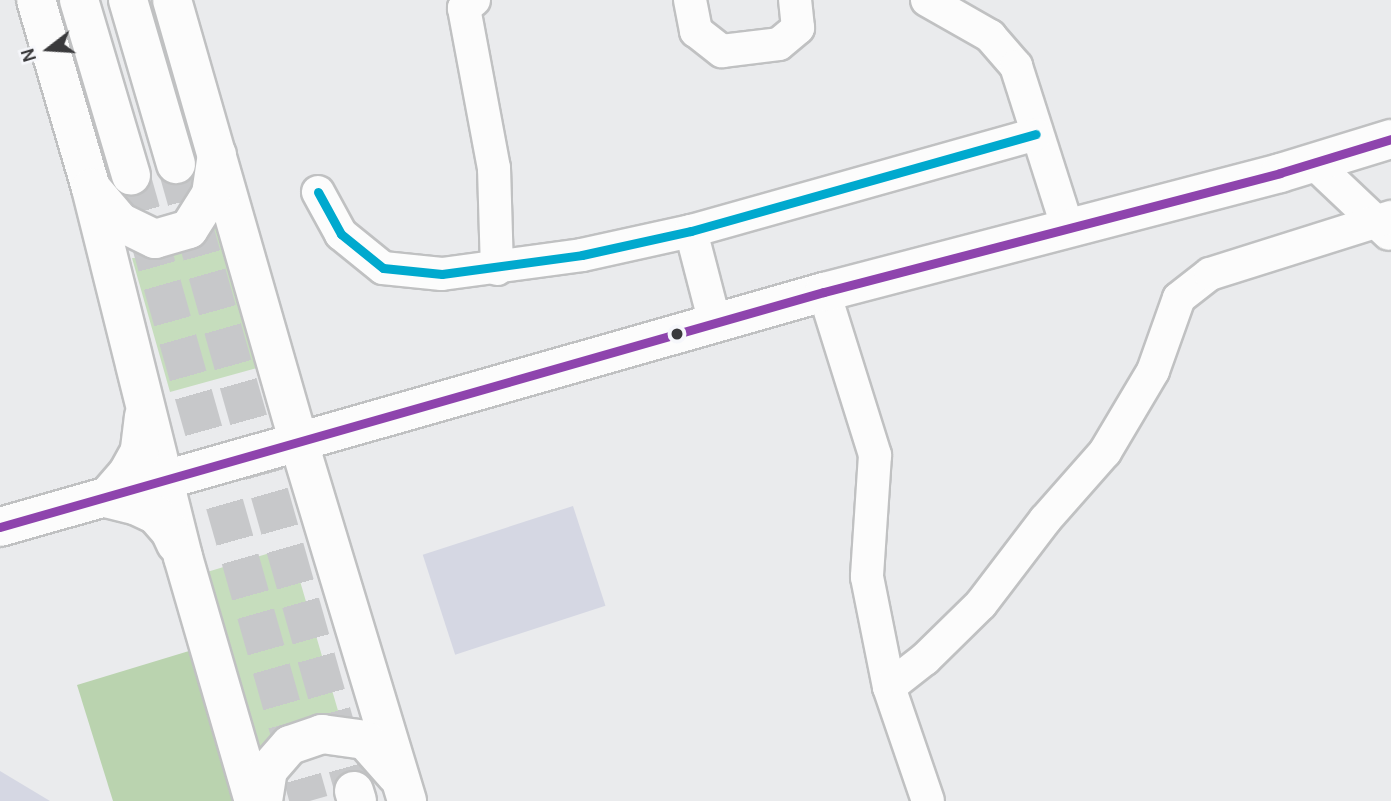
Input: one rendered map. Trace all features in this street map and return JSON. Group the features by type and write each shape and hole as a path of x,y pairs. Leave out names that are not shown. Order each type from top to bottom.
{"main road":[{"path":"36,0 91,188 183,557 254,801"},
{"path":"79,0 131,175"},
{"path":"128,0 176,164"},
{"path":"172,0 299,443 403,790"},
{"path":"0,527 824,292 1151,207 1314,163 1391,139"},
{"path":"91,188 120,222 155,239 167,236 189,229 211,194 217,152"},
{"path":"106,498 127,474 140,451 145,427 142,397"},
{"path":"106,498 135,505 156,515 170,531 183,557"},
{"path":"263,801 268,769 290,745 322,734 365,740 403,790"}],"street":[{"path":"474,0 464,8 495,168 497,269"},
{"path":"690,0 696,31 722,51 779,44 798,28 795,0"},
{"path":"927,0 990,36 1016,66 1035,134 1068,229"},
{"path":"318,192 341,234 383,268 442,274 497,269 582,255 691,231 1035,134"},
{"path":"1314,163 1387,225"},
{"path":"889,687 925,659 981,604 1045,520 1105,452 1153,371 1179,298 1210,274 1387,225"},
{"path":"691,231 715,323"},
{"path":"824,292 875,456 867,577 889,687 928,801"}],"green space":[{"path":"225,214 268,365 170,392 132,258 158,258 196,245"},
{"path":"290,547 339,714 280,732 256,757 207,572"},
{"path":"189,651 234,801 113,801 77,685"}],"building":[{"path":"573,506 605,606 455,655 423,555"},
{"path":"0,771 50,801 0,801"}],"tunnel":[{"path":"176,164 354,791"},
{"path":"131,175 309,801"}],"transit line":[{"path":"318,192 341,234 383,268 442,274 582,255 691,231 1036,134"},
{"path":"0,527 824,292 1280,173 1391,139"}]}
